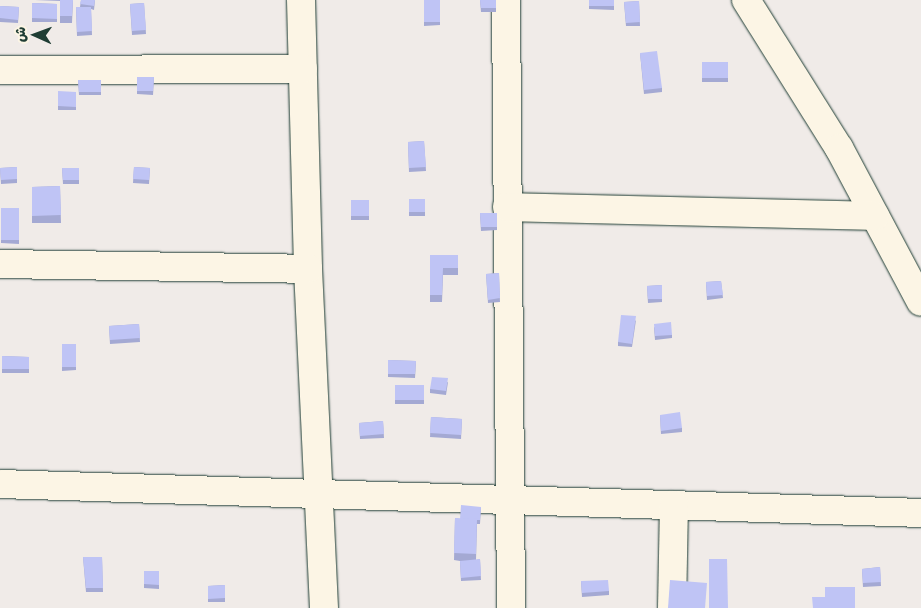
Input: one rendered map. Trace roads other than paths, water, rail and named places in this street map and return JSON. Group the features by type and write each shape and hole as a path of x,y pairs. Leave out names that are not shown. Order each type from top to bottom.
{"street":[{"path":"301,0 308,269 324,608"},
{"path":"506,0 511,608"},
{"path":"746,0 838,148 921,302"},
{"path":"0,70 303,70"},
{"path":"507,207 875,216"},
{"path":"0,264 308,269"},
{"path":"0,484 320,496 921,514"},
{"path":"672,608 674,506"}]}
